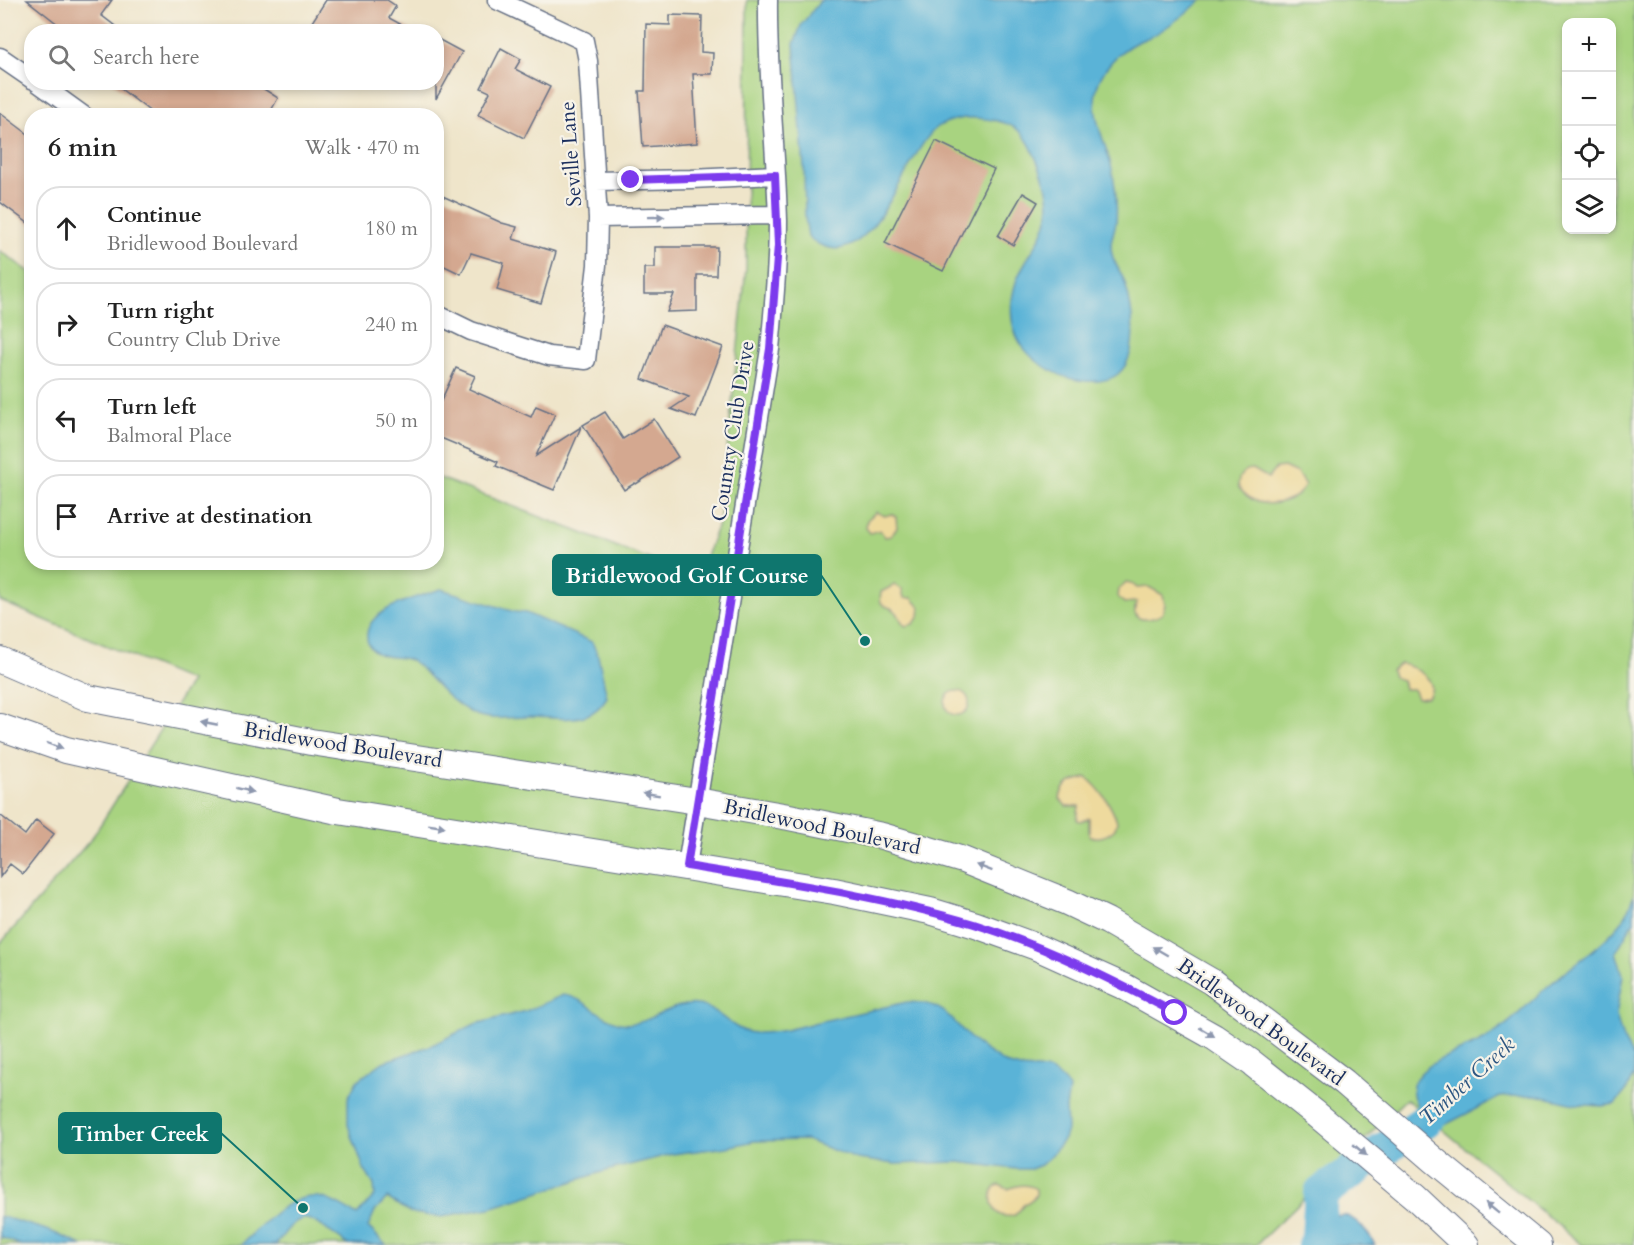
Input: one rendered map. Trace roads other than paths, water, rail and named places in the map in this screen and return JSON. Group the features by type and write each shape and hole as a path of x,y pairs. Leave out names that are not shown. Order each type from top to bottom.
{"main road":[{"name":"Bridlewood Boulevard","path":"0,662 88,698 311,742 697,801 840,827 963,860 1068,902 1159,950 1212,982 1344,1082 1434,1160 1538,1245"},
{"name":"Bridlewood Boulevard","path":"0,727 66,750 338,811 687,866 876,899 976,925 1034,946 1125,987 1194,1024 1251,1063 1315,1113 1415,1197 1466,1245"}],"street":[{"name":"Seville Lane","path":"444,318 471,330 549,356 586,360 597,265 598,218 588,61 584,41 497,0"},
{"name":"Country Club Drive","path":"687,866 770,349 776,280 777,215 767,40 768,0"},
{"path":"0,57 24,74"},
{"path":"48,90 73,108"},
{"path":"596,181 775,175"},
{"path":"598,218 777,215"}],"water":[{"path":"821,0 1202,0 1165,28 1123,51 1107,67 1097,87 1095,109 1111,163 1116,192 1116,222 1111,249 1125,283 1133,326 1129,356 1123,368 1113,377 1091,381 1075,380 1060,375 1039,363 1023,347 1017,337 1012,317 1013,294 1019,273 1046,225 1049,199 1030,144 1012,126 995,120 970,118 954,120 939,126 924,142 888,204 860,239 844,248 826,247 816,243 808,236 794,44 801,25"},
{"path":"441,589 515,612 526,613 592,642 598,656 607,697 596,710 580,717 484,717 454,702 412,661 382,655 370,647 367,634 376,617 397,604"},
{"path":"1634,894 1634,921 1616,952 1623,975 1616,1015 1623,1039 1634,1058 1634,1074 1626,1091 1615,1104 1602,1106 1575,1104 1535,1095 1499,1097 1433,1131 1415,1115 1419,1108 1413,1096 1413,1087 1419,1075 1442,1058 1479,1043 1511,1020 1615,930 1625,917"},
{"path":"563,995 579,1000 605,1017 620,1023 637,1023 677,1007 696,1005 714,1011 736,1027 755,1033 786,1030 907,1002 930,1005 945,1012 972,1040 1003,1062 1022,1068 1046,1070 1061,1079 1069,1088 1066,1108 1067,1130 1064,1139 1050,1157 1041,1165 1031,1169 958,1162 895,1164 857,1159 806,1140 754,1141 672,1154 602,1172 490,1208 441,1217 411,1213 387,1198 375,1211 368,1227 386,1245 349,1245 317,1223 304,1219 292,1225 276,1245 241,1245 278,1211 300,1199 323,1198 357,1215 375,1195 374,1185 364,1169 348,1125 348,1098 357,1081 383,1062 430,1046 475,1024 526,1011"},
{"path":"1344,1215 1362,1227 1375,1245 1334,1245 1329,1223 1335,1216"},
{"path":"0,1216 50,1231 82,1245 21,1245 0,1237"}],"waterway":[{"name":"Timber Creek","path":"1314,1245 1318,1239 1321,1193 1425,1121 1458,1090"}],"place":[{"name":"Bridlewood Golf Course","path":"865,641"},
{"name":"Timber Creek","path":"303,1208"}]}
